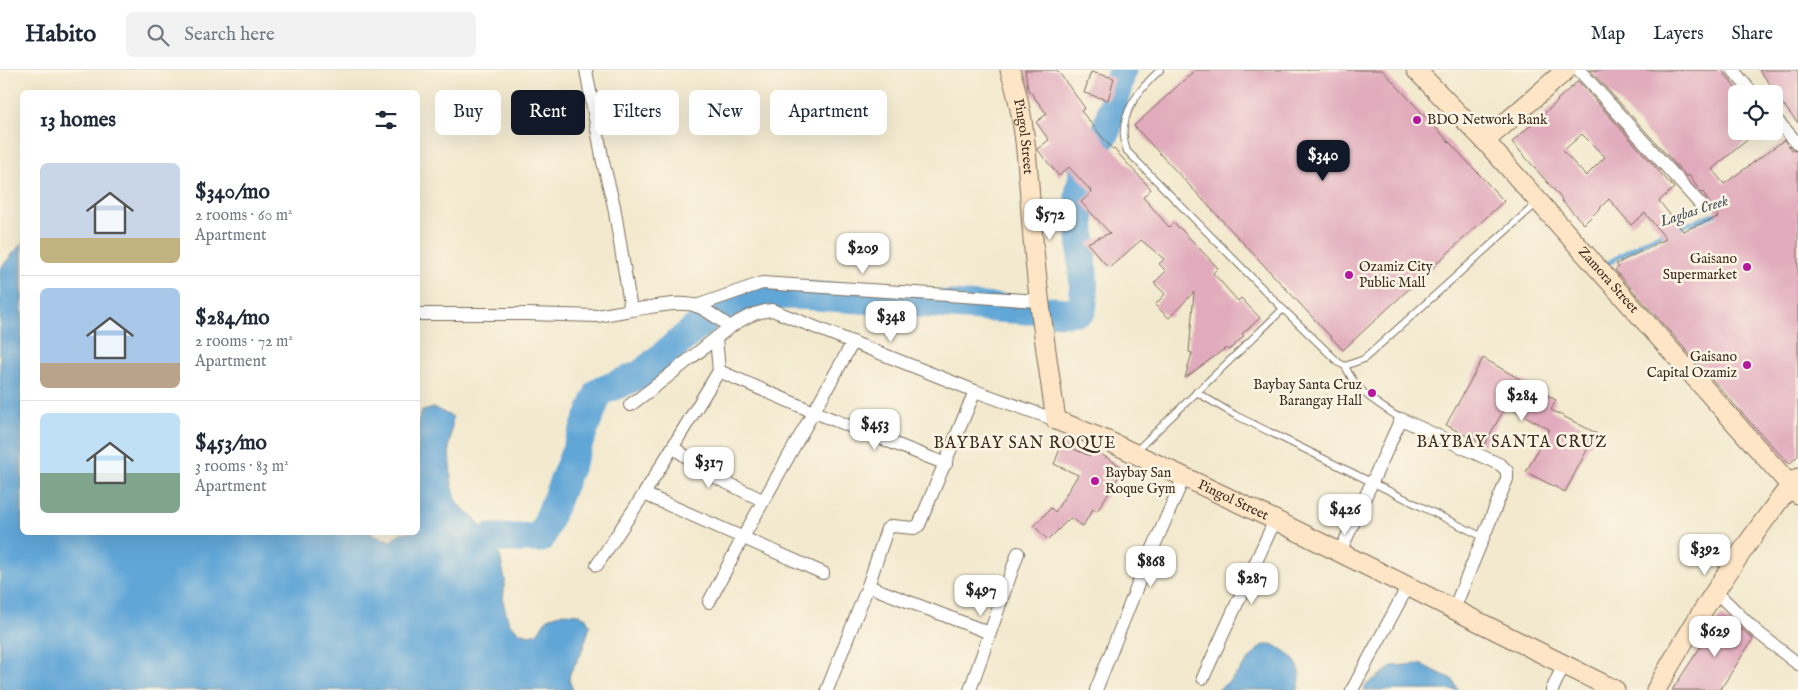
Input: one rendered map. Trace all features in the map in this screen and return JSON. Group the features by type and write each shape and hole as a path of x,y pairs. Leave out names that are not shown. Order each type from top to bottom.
{"street":[{"path":"586,70 603,162 614,206 630,310"},
{"name":"Pingol Street","path":"1010,70 1021,116 1027,154 1038,301 1056,420 1134,453 1275,520 1615,690"},
{"name":"Zamora Street","path":"1416,70 1485,142 1795,486"},
{"path":"1485,142 1566,70"},
{"path":"1579,70 1701,205"},
{"path":"1733,70 1746,85"},
{"path":"1783,127 1798,144"},
{"path":"696,306 762,283 1038,301"},
{"path":"420,314 597,316 684,304 696,306 730,327"},
{"path":"630,405 730,327 752,315 772,310 976,391 1056,420"},
{"path":"596,565 644,494 719,371 716,338"},
{"path":"709,602 742,539 853,342"},
{"path":"719,371 814,412 946,464"},
{"path":"827,690 868,586 887,529 892,526 914,528 920,525 976,391"},
{"path":"1340,552 1401,419 1501,465 1507,471 1507,479 1454,609"},
{"path":"672,447 711,475 764,501"},
{"path":"1096,690 1144,569 1184,477"},
{"path":"1656,690 1715,591 1738,557 1795,486"},
{"path":"644,494 742,539 823,573"},
{"path":"1203,678 1275,520"},
{"path":"970,690 1018,553"},
{"path":"868,586 990,633"},
{"path":"1352,690 1408,586"},
{"path":"1715,591 1756,631 1798,664"},
{"path":"1552,690 1564,664"}],"lane":[{"path":"1160,70 1147,82 1131,104 1124,121 1124,142 1127,151 1283,309 1338,363 1345,366 1364,359 1538,202"},
{"path":"1134,453 1283,309"},
{"path":"1345,366 1350,378 1360,390 1401,419"},
{"path":"1196,392 1235,415 1484,538"}],"water":[{"path":"20,245 20,535 372,535 391,541 398,535 420,535 420,416 422,411 434,408 453,417 449,448 451,480 457,503 477,521 500,556 505,580 503,602 509,623 519,632 529,635 537,633 548,618 563,613 579,614 586,618 590,626 581,654 570,673 569,680 573,690 0,690 0,269"},
{"path":"1271,644 1291,656 1295,661 1300,674 1298,690 1218,690 1233,678 1261,646"},
{"path":"1420,664 1452,679 1458,690 1364,690 1366,685 1393,666"}],"building":[{"path":"1025,70 1057,70 1085,108 1081,111 1113,150 1151,189 1143,197 1169,227 1173,223 1182,230 1218,268 1213,273 1238,301 1241,298 1260,318 1242,334 1244,336 1229,350 1226,348 1185,378 1192,353 1189,352 1194,292 1169,318 1155,305 1165,294 1154,283 1166,271 1159,264 1164,259 1141,240 1109,268 1087,243 1110,233 1081,202 1092,192 1069,167 1059,176 1037,149 1049,140 1036,122 1047,114 1028,89"},
{"name":"Ozamiz City Public Mall","path":"1195,70 1382,70 1504,201 1343,350 1134,126"},
{"path":"1590,70 1722,70 1733,85 1728,85 1728,140 1747,140 1712,169 1724,184 1784,140 1792,150 1798,152 1798,456 1789,464 1615,270 1619,267 1616,264 1666,239 1645,213 1631,225 1609,199 1584,224 1512,142 1578,81 1674,188 1659,201 1683,231 1718,217 1703,192 1701,193 1689,175 1687,177","holes":["1582,134 1605,157 1586,176 1563,151"]},
{"path":"1759,70 1798,70 1798,123 1783,104 1783,85 1771,85"},
{"path":"1091,72 1114,78 1108,100 1084,93"},
{"path":"1483,358 1556,400 1551,410 1596,433 1565,492 1526,472 1549,429 1506,406 1484,445 1446,425"},
{"path":"1062,444 1090,456 1094,450 1124,468 1097,511 1093,509 1083,526 1070,518 1048,540 1034,526 1051,508 1055,512 1078,475 1054,464"},
{"path":"1721,616 1753,639 1720,690 1672,690"}],"waterway":[{"path":"1048,311 1069,312 1082,310 1084,296 1079,194 1086,159 1106,132 1122,70"},
{"name":"Lagbas Creek","path":"1675,229 1721,212"},
{"name":"Lagbas Creek","path":"1605,265 1647,240 1667,232"},
{"path":"723,309 735,301 747,297 798,295 1027,310"},
{"path":"490,538 541,538 599,392 640,375 704,321"}],"place":[{"name":"BDO Network Bank","path":"1417,120"},
{"name":"Gaisano Supermarket","path":"1747,267"},
{"name":"Ozamiz City Public Mall","path":"1349,275"},
{"name":"Gaisano Capital Ozamiz","path":"1747,365"},
{"name":"Baybay Santa Cruz Barangay Hall","path":"1372,393"},
{"name":"Baybay San Roque Gym","path":"1095,481"}],"district":[{"name":"BAYBAY SANTA CRUZ","path":"1512,443"},
{"name":"BAYBAY SAN ROQUE","path":"1025,444"}]}
